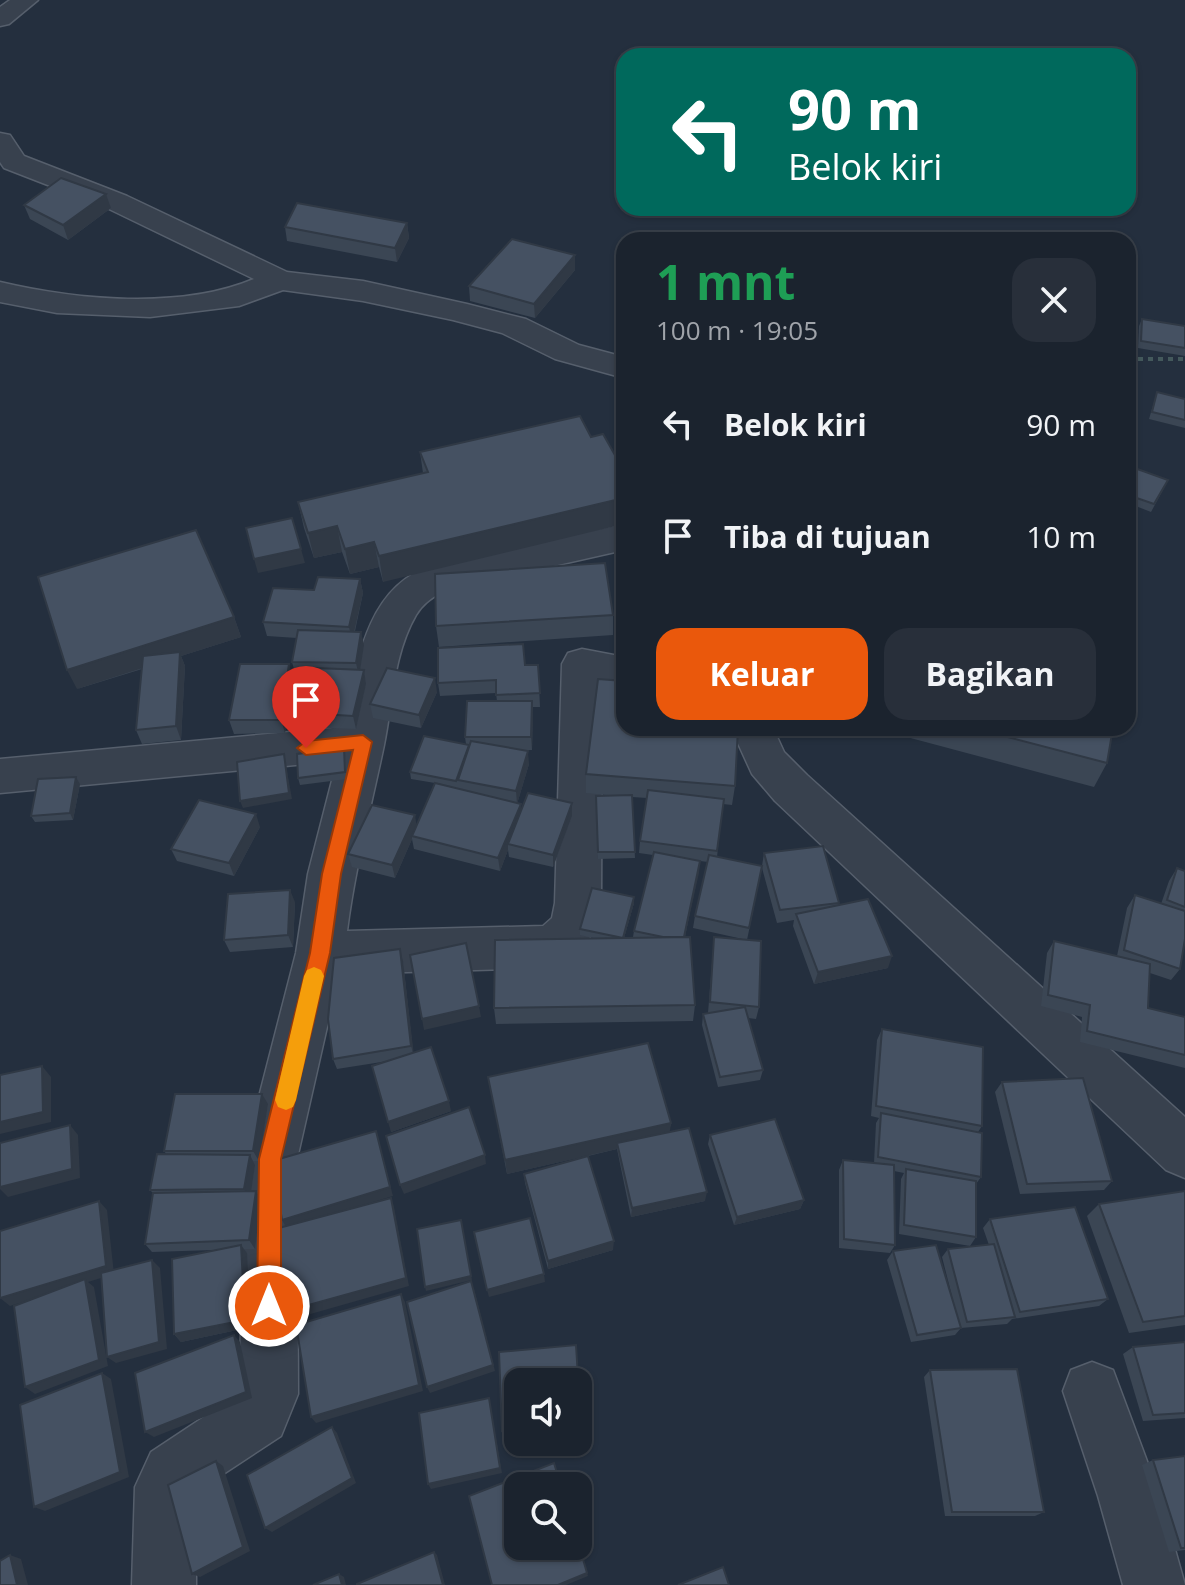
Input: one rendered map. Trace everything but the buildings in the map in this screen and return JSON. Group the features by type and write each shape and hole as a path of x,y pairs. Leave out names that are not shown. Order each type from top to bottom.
{"street":[{"path":"0,19 26,0"},
{"path":"0,141 14,162 117,202 280,280 363,291 514,326 567,352 616,366"},
{"path":"0,292 41,303 158,306 240,295 280,280"},
{"path":"164,1585 166,1487 172,1473 260,1415 269,1394 270,1159 320,953 331,874 363,742 378,656 395,616 408,595 432,580 616,539"},
{"path":"320,953 545,947 562,943 573,928 578,903 582,664 616,670"},
{"path":"756,736 767,762 791,788 1185,1152"},
{"path":"0,776 363,742"},
{"path":"1092,1391 1129,1496 1155,1585"}],"path":[{"path":"1136,359 1185,359"}],"slow traffic":[{"path":"286,1100 314,976"}],"route":[{"path":"269,1306 270,1159 320,953 331,874 363,742 306,748"}]}
